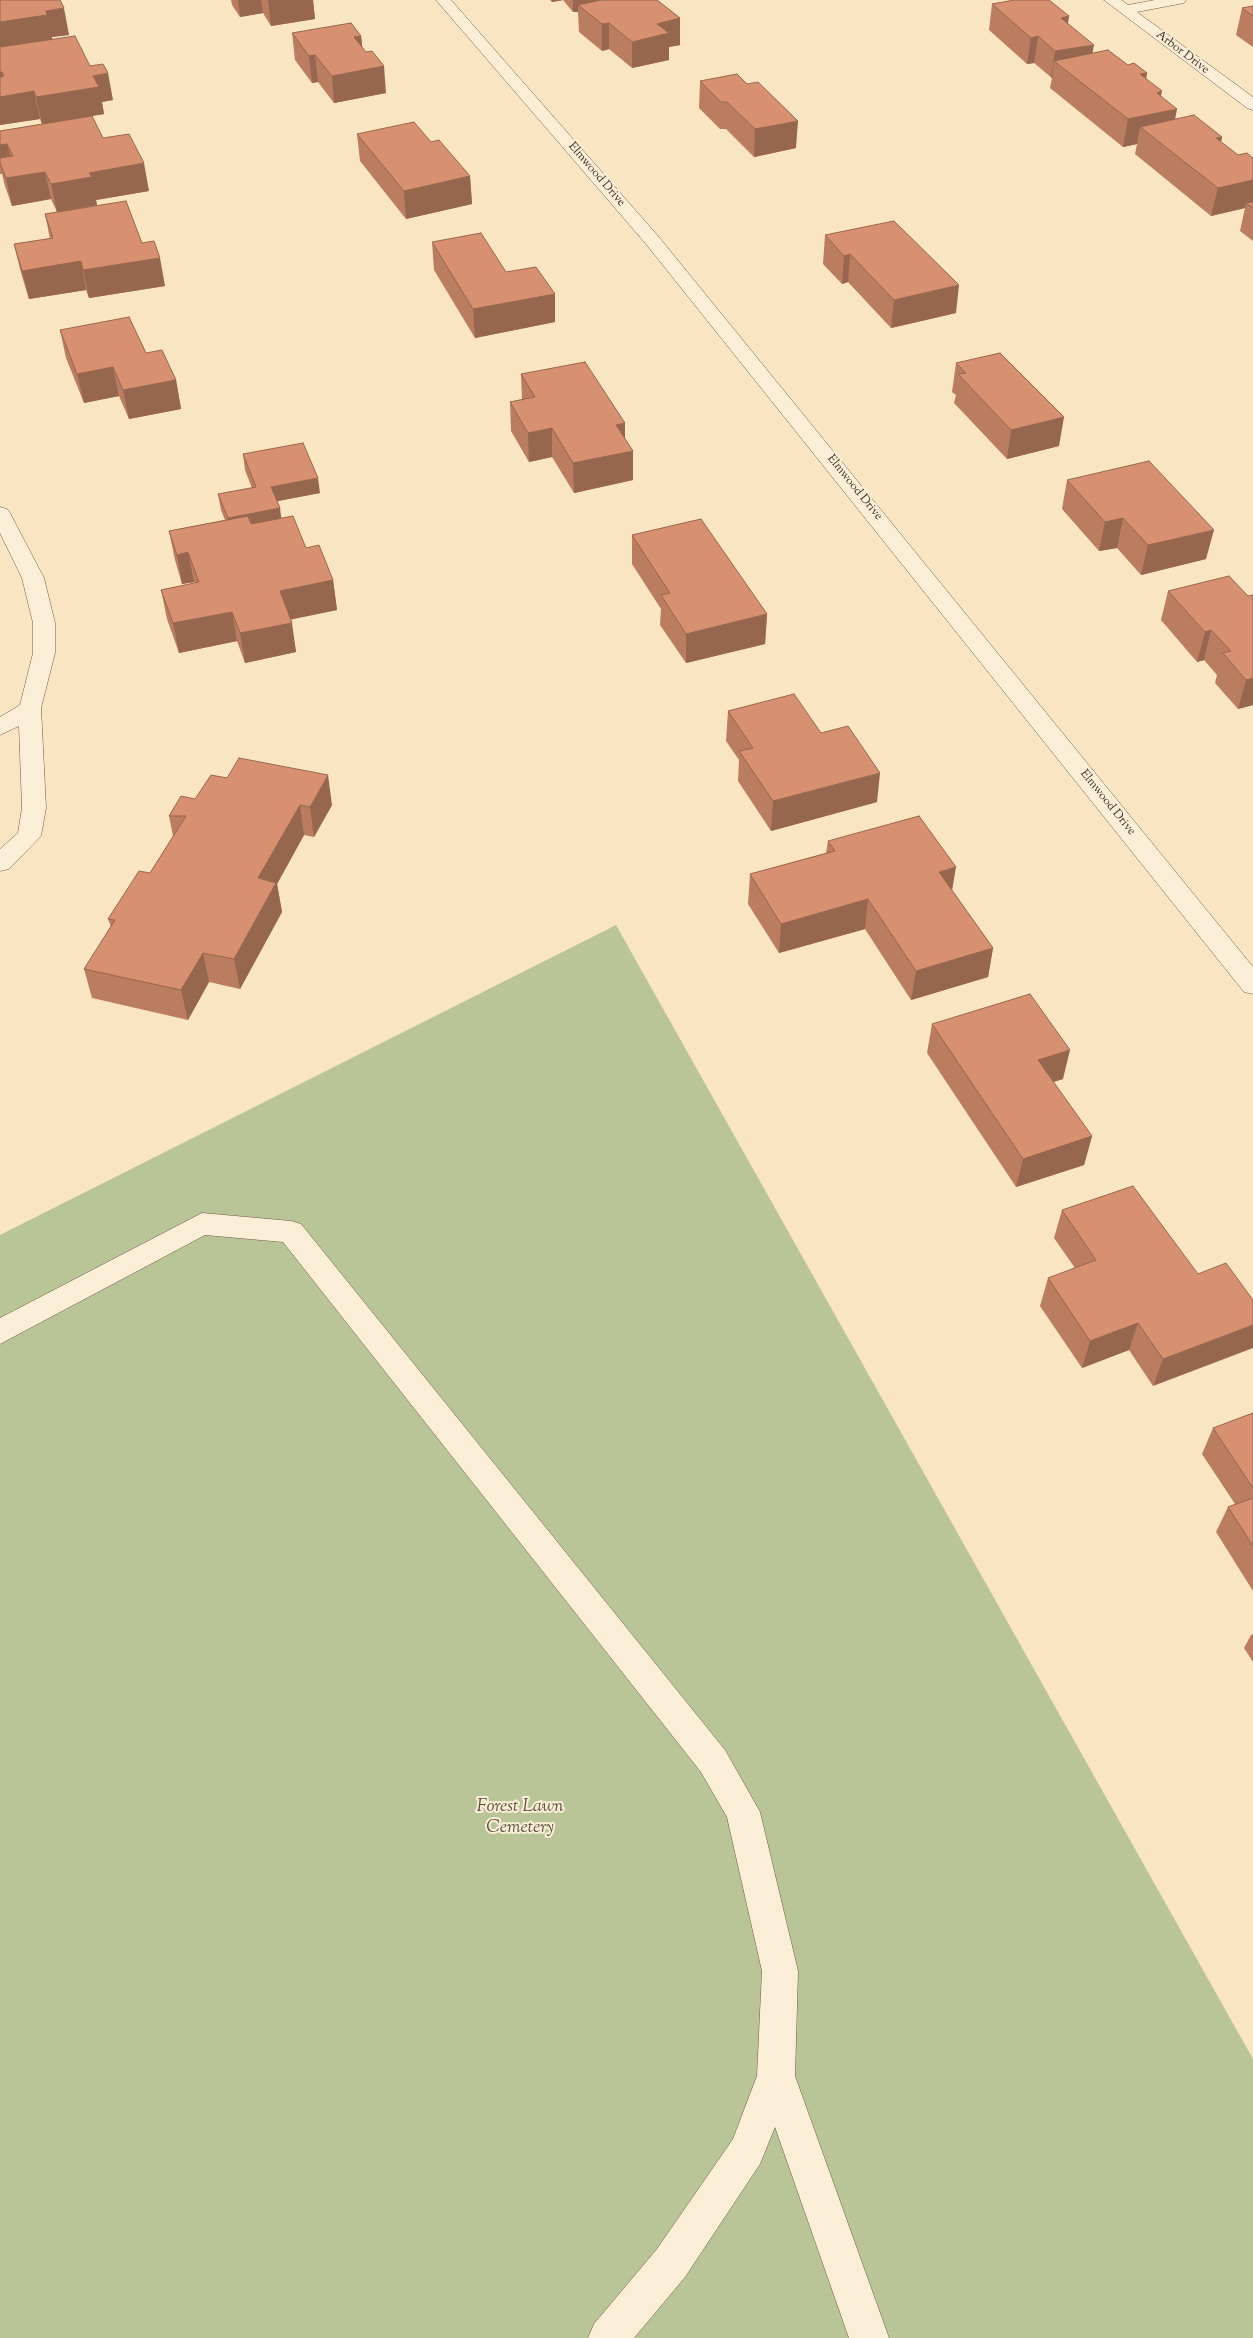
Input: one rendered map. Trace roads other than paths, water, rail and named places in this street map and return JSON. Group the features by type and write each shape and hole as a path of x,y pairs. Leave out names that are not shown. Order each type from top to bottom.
{"street":[{"name":"Elmwood Drive","path":"442,0 652,240 1253,985"},
{"name":"Arbor Drive","path":"1112,0 1253,105"},
{"path":"1126,10 1179,0"},
{"path":"0,513 32,578 44,623 44,653 30,708 34,808 29,836 0,863"},
{"path":"0,728 30,708"},
{"path":"0,1332 202,1224 291,1232 713,1761 743,1812 780,1971 776,2076 747,2151 671,2263 608,2338"},
{"path":"776,2076 869,2338"}],"park label":[{"name":"Forest Lawn Cemetery","path":"520,1818"}]}
